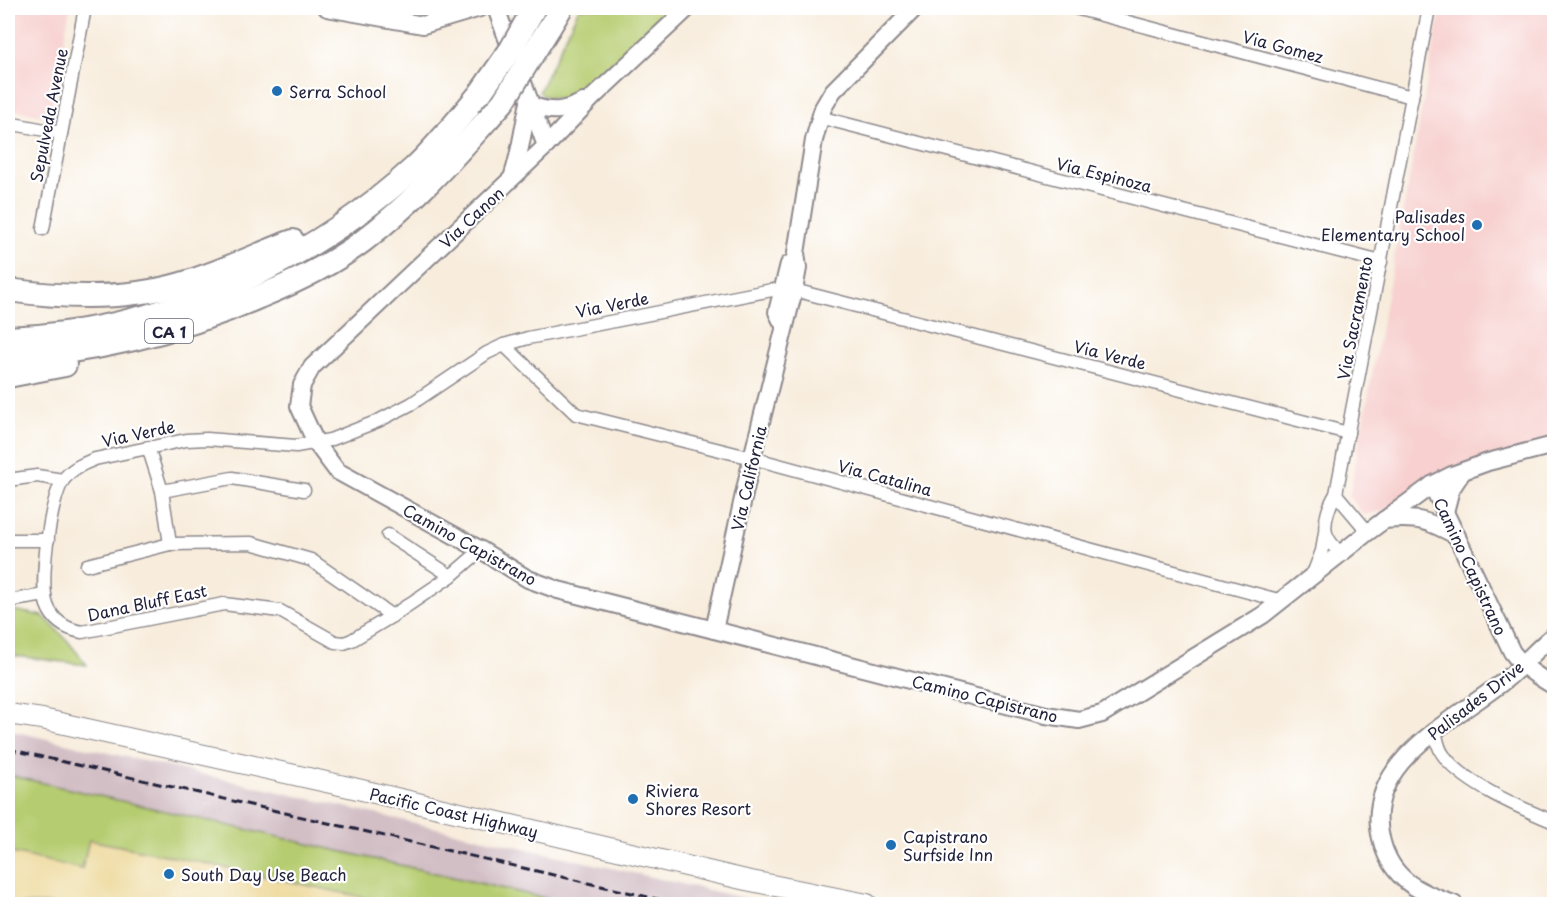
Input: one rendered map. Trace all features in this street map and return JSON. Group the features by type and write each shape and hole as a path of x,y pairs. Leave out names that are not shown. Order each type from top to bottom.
{"highway":[{"name":"CA 1","path":"8,338 42,337 82,331 177,307 240,283 351,219 415,166 449,130 481,92 534,8"},
{"name":"CA 1","path":"8,357 82,350 165,332 222,313 320,269 362,242 424,189 503,102 561,8"},
{"path":"8,290 64,297 134,293 181,284 351,219"},
{"path":"8,376 143,349 199,332 264,301 320,269"}],"main road":[{"path":"327,8 423,25 480,8"},
{"path":"496,8 546,146"},
{"name":"Via Canon","path":"316,444 299,406 302,385 312,367 546,146 673,19 688,8"},
{"name":"Via California","path":"714,630 752,458 785,328 777,312 788,290 788,266 796,253 819,117 833,91 915,8"},
{"path":"530,104 545,111 564,111 592,98"},
{"path":"512,178 519,157 524,124 530,104"},
{"name":"Camino Capistrano","path":"316,444 337,471 481,550 528,579 558,590 1046,715 1078,720 1102,714 1263,615 1432,485 1512,652 1521,665 1554,686"},
{"path":"1432,485 1488,462 1554,445"},
{"path":"1445,512 1452,489 1463,471"},
{"path":"1384,520 1412,518 1429,521 1457,536"},
{"name":"Palisades Drive","path":"1454,904 1410,886 1394,869 1384,850 1378,831 1377,813 1385,784 1402,762 1435,730 1506,680 1554,635"},
{"name":"Pacific Coast Highway","path":"8,705 42,719"},
{"name":"Pacific Coast Highway","path":"8,714 42,719 349,787 746,880 867,904"}],"street":[{"name":"Sepulveda Avenue","path":"43,229 85,8"},
{"name":"Via Gomez","path":"1075,8 1412,97"},
{"name":"Via Sacramento","path":"1313,576 1322,551 1331,502 1336,494 1429,8"},
{"name":"Via Espinoza","path":"819,117 1381,262"},
{"path":"8,123 61,133"},
{"name":"Via Verde","path":"63,480 71,471 95,459 186,440 207,439 296,446 316,444 378,421 411,404 487,353 504,345 528,338 731,297 788,290 1348,433"},
{"name":"Via Catalina","path":"504,345 576,414 752,458 1282,600"},
{"path":"148,447 162,491 170,544"},
{"path":"8,480 37,476 63,480 53,502 49,519 45,595 8,599"},
{"path":"162,491 232,478 304,490"},
{"path":"1336,494 1368,532"},
{"path":"1325,532 1341,554"},
{"path":"388,536 450,576"},
{"path":"8,540 48,540"},
{"path":"87,565 170,544 251,543 311,560 392,616"},
{"name":"Dana Bluff East","path":"45,595 52,615 61,624 71,630 93,636 224,604 280,611 335,642 344,644 392,616 450,576 481,550"},
{"path":"1435,730 1439,747 1446,759 1468,777 1513,804 1554,822"}],"shaded area":[{"path":"8,8 70,8 51,108 47,114 8,109"},
{"name":"Palisades Elementary School","path":"1441,8 1546,8 1554,13 1554,438 1391,509 1364,515 1349,497"},
{"path":"8,730 769,904 570,904 8,775"}],"green space":[{"path":"579,8 675,8 571,101 544,96 539,92"},
{"path":"8,609 43,616 67,640 87,665 8,655"},
{"path":"8,775 570,904 8,904"}],"sand":[{"name":"South Day Use Beach","path":"89,840 394,904 8,904 8,852 82,869"}],"railway":[{"path":"8,749 679,904"}],"place":[{"name":"Serra School","path":"277,91"},
{"name":"Palisades Elementary School","path":"1477,225"},
{"name":"Riviera Shores Resort","path":"633,799"},
{"name":"Capistrano Surfside Inn","path":"891,845"},
{"name":"South Day Use Beach","path":"169,874"}]}
